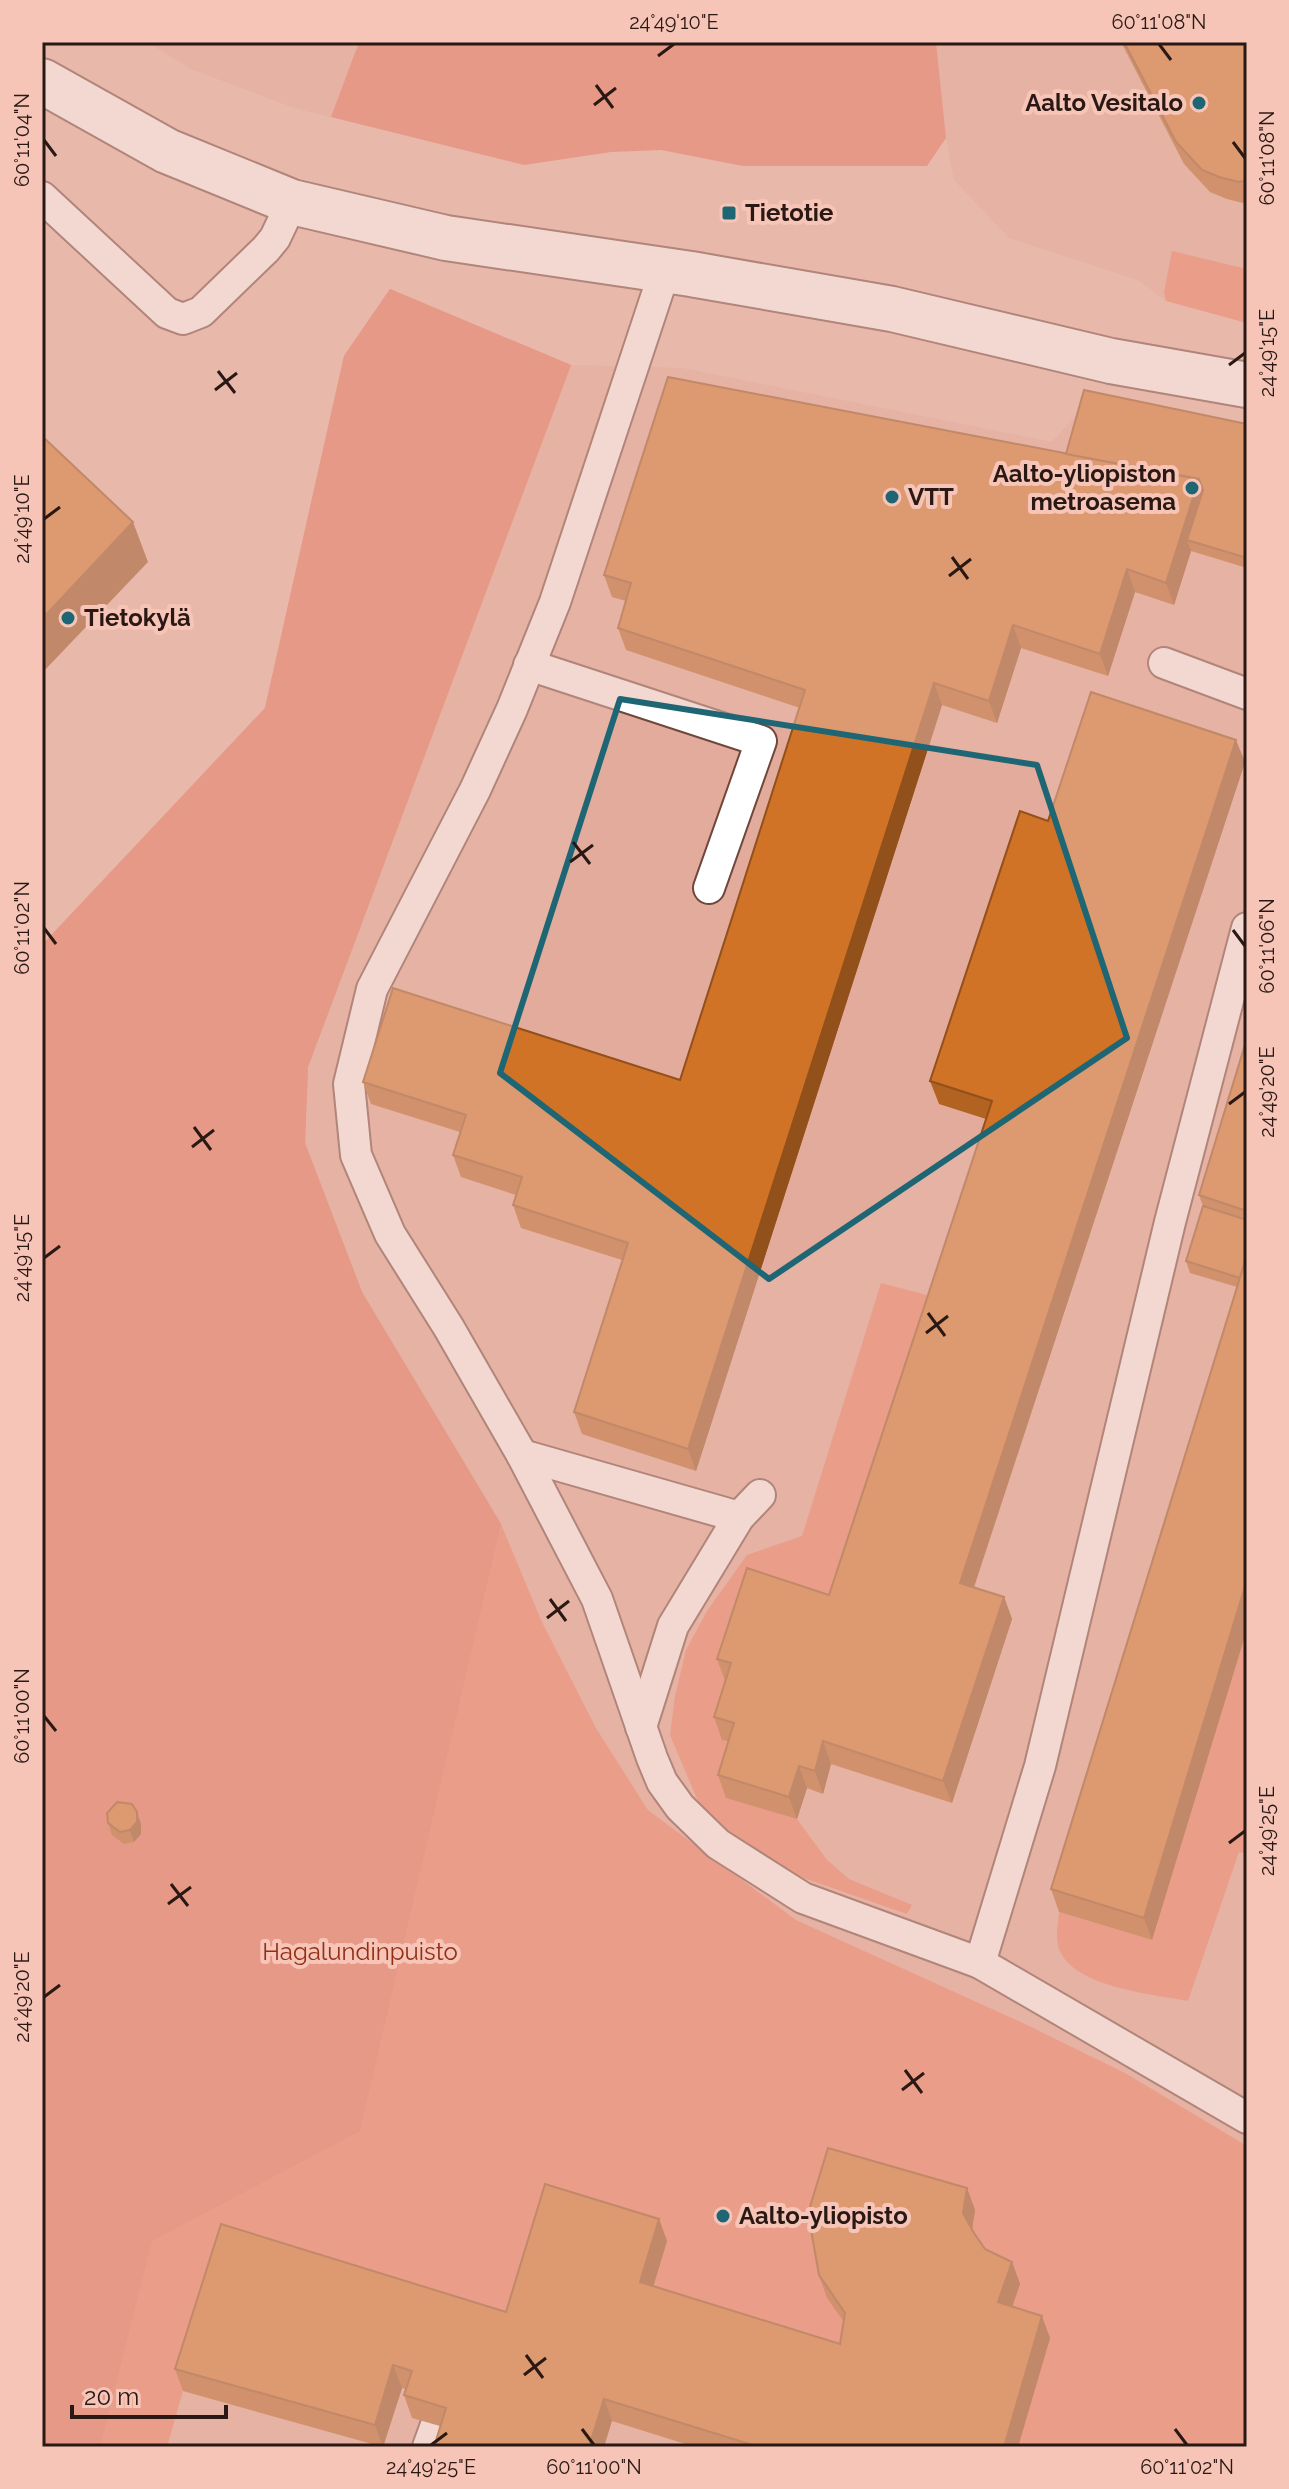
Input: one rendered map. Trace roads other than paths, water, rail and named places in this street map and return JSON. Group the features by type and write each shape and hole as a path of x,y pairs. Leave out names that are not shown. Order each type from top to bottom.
{"street":[{"path":"42,81 167,151 292,202 446,238 665,270 892,309 1111,361 1247,385"}],"lane":[{"path":"42,197 167,313 183,319 201,312 266,249 275,238 292,202"},
{"path":"665,270 555,602 475,790 372,989 349,1084 356,1155 390,1234 449,1328 522,1455 597,1599 662,1782 680,1807 718,1844 803,1898 980,1963 1247,2118"},
{"path":"1164,663 1247,694"},
{"path":"529,665 761,741 709,888"},
{"path":"980,1963 1040,1766 1170,1222 1247,928"},
{"path":"522,1455 739,1517"},
{"path":"641,1727 673,1626 739,1517 760,1495"}],"place":[{"name":"Aalto Vesitalo","path":"1199,103"},
{"name":"Tietotie","path":"729,213"},
{"name":"Aalto-yliopiston metroasema","path":"1192,488"},
{"name":"VTT","path":"892,497"},
{"name":"Tietokylä","path":"68,618"},
{"name":"Aalto-yliopisto","path":"723,2216"}],"park label":[{"name":"Hagalundinpuisto","path":"360,1952"}]}
